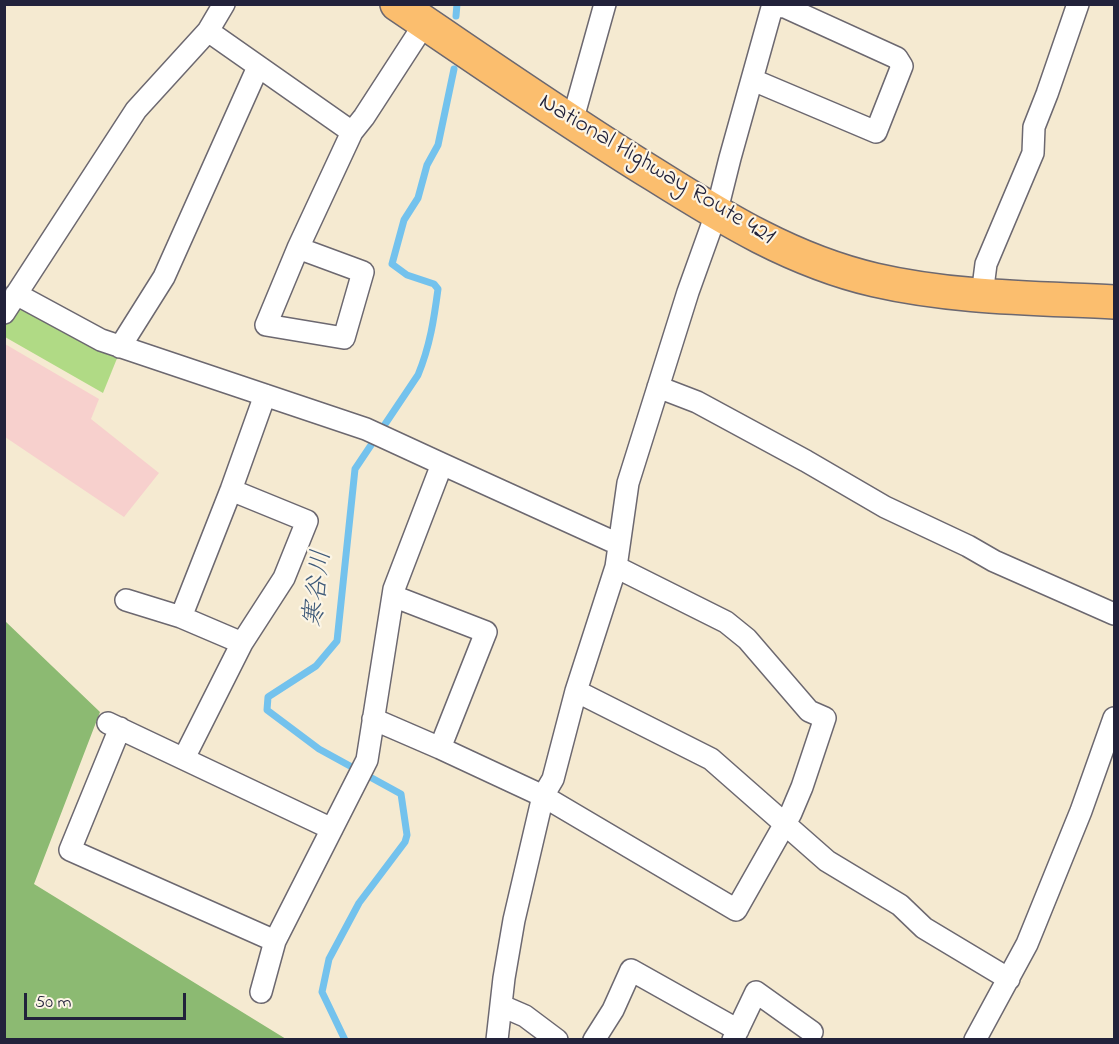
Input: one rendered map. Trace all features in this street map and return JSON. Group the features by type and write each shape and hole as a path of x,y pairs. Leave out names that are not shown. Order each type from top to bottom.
{"highway":[{"name":"National Highway Route 421","path":"397,4 572,122 716,214 758,237 797,254 874,279 920,288 982,295 1114,302"}],"street":[{"path":"4,313 136,110 208,31 224,4"},
{"path":"572,122 605,4"},
{"path":"982,295 986,264 1033,153 1034,127 1078,4"},
{"path":"497,1040 514,920 543,796 553,779 576,690 616,567 628,483 688,292 716,214 773,5 785,7 897,58 902,66 876,132 753,80"},
{"path":"298,248 363,272 344,338 266,325 298,248 352,132 425,23"},
{"path":"208,31 352,132"},
{"path":"120,347 164,276 258,67"},
{"path":"16,294 101,340 387,437 618,544"},
{"path":"658,387 697,402 885,507 968,546 994,561 1114,614"},
{"path":"182,617 265,395"},
{"path":"261,992 275,940 367,760 394,589 442,464"},
{"path":"184,758 242,643 284,578 307,521 231,490"},
{"path":"373,719 543,796 736,910 791,813 825,718 809,711 747,639 726,622 616,567"},
{"path":"393,596 486,632 440,748"},
{"path":"126,600 182,617 242,643"},
{"path":"576,690 711,759 827,861 900,905 924,928 1009,979"},
{"path":"980,1038 1027,944 1081,811 1114,718"},
{"path":"275,940 70,850 113,725 332,829"},
{"path":"594,1040 614,1010 631,970 735,1035 756,992 812,1032"},
{"path":"502,1006 525,1016 557,1040"}],"shaded area":[{"path":"5,344 99,399 91,419 159,473 124,517 5,437"}],"green space":[{"path":"18,299 120,351 103,393 5,337 5,324"},
{"path":"5,621 100,712 34,884 286,1039 5,1039"}],"waterway":[{"name":"寒谷川","path":"456,16 457,4"},
{"name":"寒谷川","path":"345,1040 322,992 329,959 359,903 405,842 407,835 401,794 319,749 267,710 268,697 316,666 337,641 355,469 418,375 426,354 438,289 434,284 407,275 392,264 404,220 418,198 427,165 438,145 454,69"}]}
